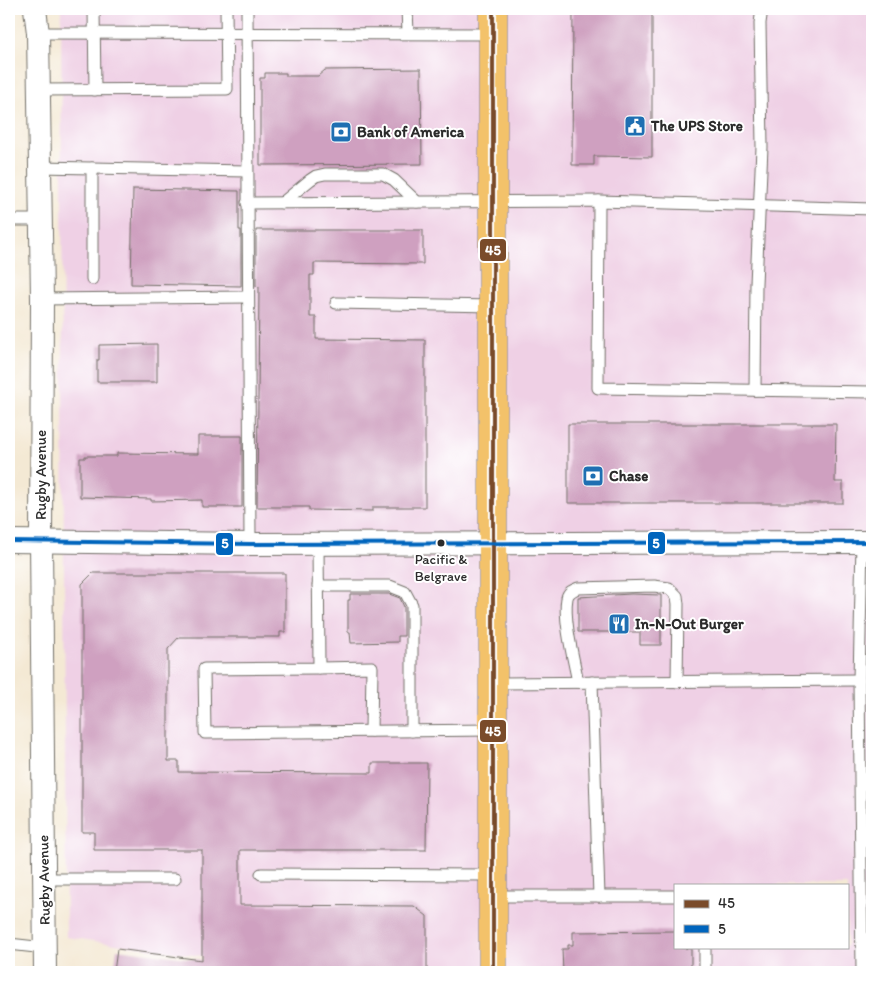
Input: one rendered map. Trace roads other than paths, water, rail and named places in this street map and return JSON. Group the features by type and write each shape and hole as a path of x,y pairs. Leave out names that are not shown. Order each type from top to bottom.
{"main road":[{"path":"493,21 493,972"}],"street":[{"name":"Rugby Avenue","path":"35,9 38,33 42,299 41,541 45,972"},
{"path":"9,541 250,544 867,542"}],"lane":[{"path":"94,9 95,90"},
{"path":"38,90 227,89 226,9"},
{"path":"247,9 250,544"},
{"path":"407,9 408,33"},
{"path":"755,390 756,284 762,146 760,23 762,9"},
{"path":"38,33 408,33 493,21"},
{"path":"40,167 247,171"},
{"path":"92,168 92,279"},
{"path":"282,203 316,176 334,174 383,174 389,176 417,202"},
{"path":"599,201 598,388 872,392"},
{"path":"247,203 599,201 872,209"},
{"path":"9,220 40,220"},
{"path":"42,299 248,297"},
{"path":"336,303 492,306"},
{"path":"862,972 859,680 867,542"},
{"path":"318,543 320,668"},
{"path":"318,586 390,586 405,592 412,605 412,731"},
{"path":"578,682 568,623 567,597 571,591 578,588 654,586 669,588 676,596 678,604 676,682"},
{"path":"371,731 372,667 204,669 205,733 492,730"},
{"path":"492,683 859,680"},
{"path":"592,682 599,896"},
{"path":"261,874 492,886 599,896 674,896"},
{"path":"44,879 175,879"},
{"path":"9,944 45,948"},
{"path":"705,948 705,972"}],"place":[{"name":"The UPS Store","path":"635,126"},
{"name":"Bank of America","path":"341,132"},
{"name":"Chase","path":"593,476"},
{"name":"Pacific & Belgrave","path":"441,543"},
{"name":"In-N-Out Burger","path":"619,624"}]}
